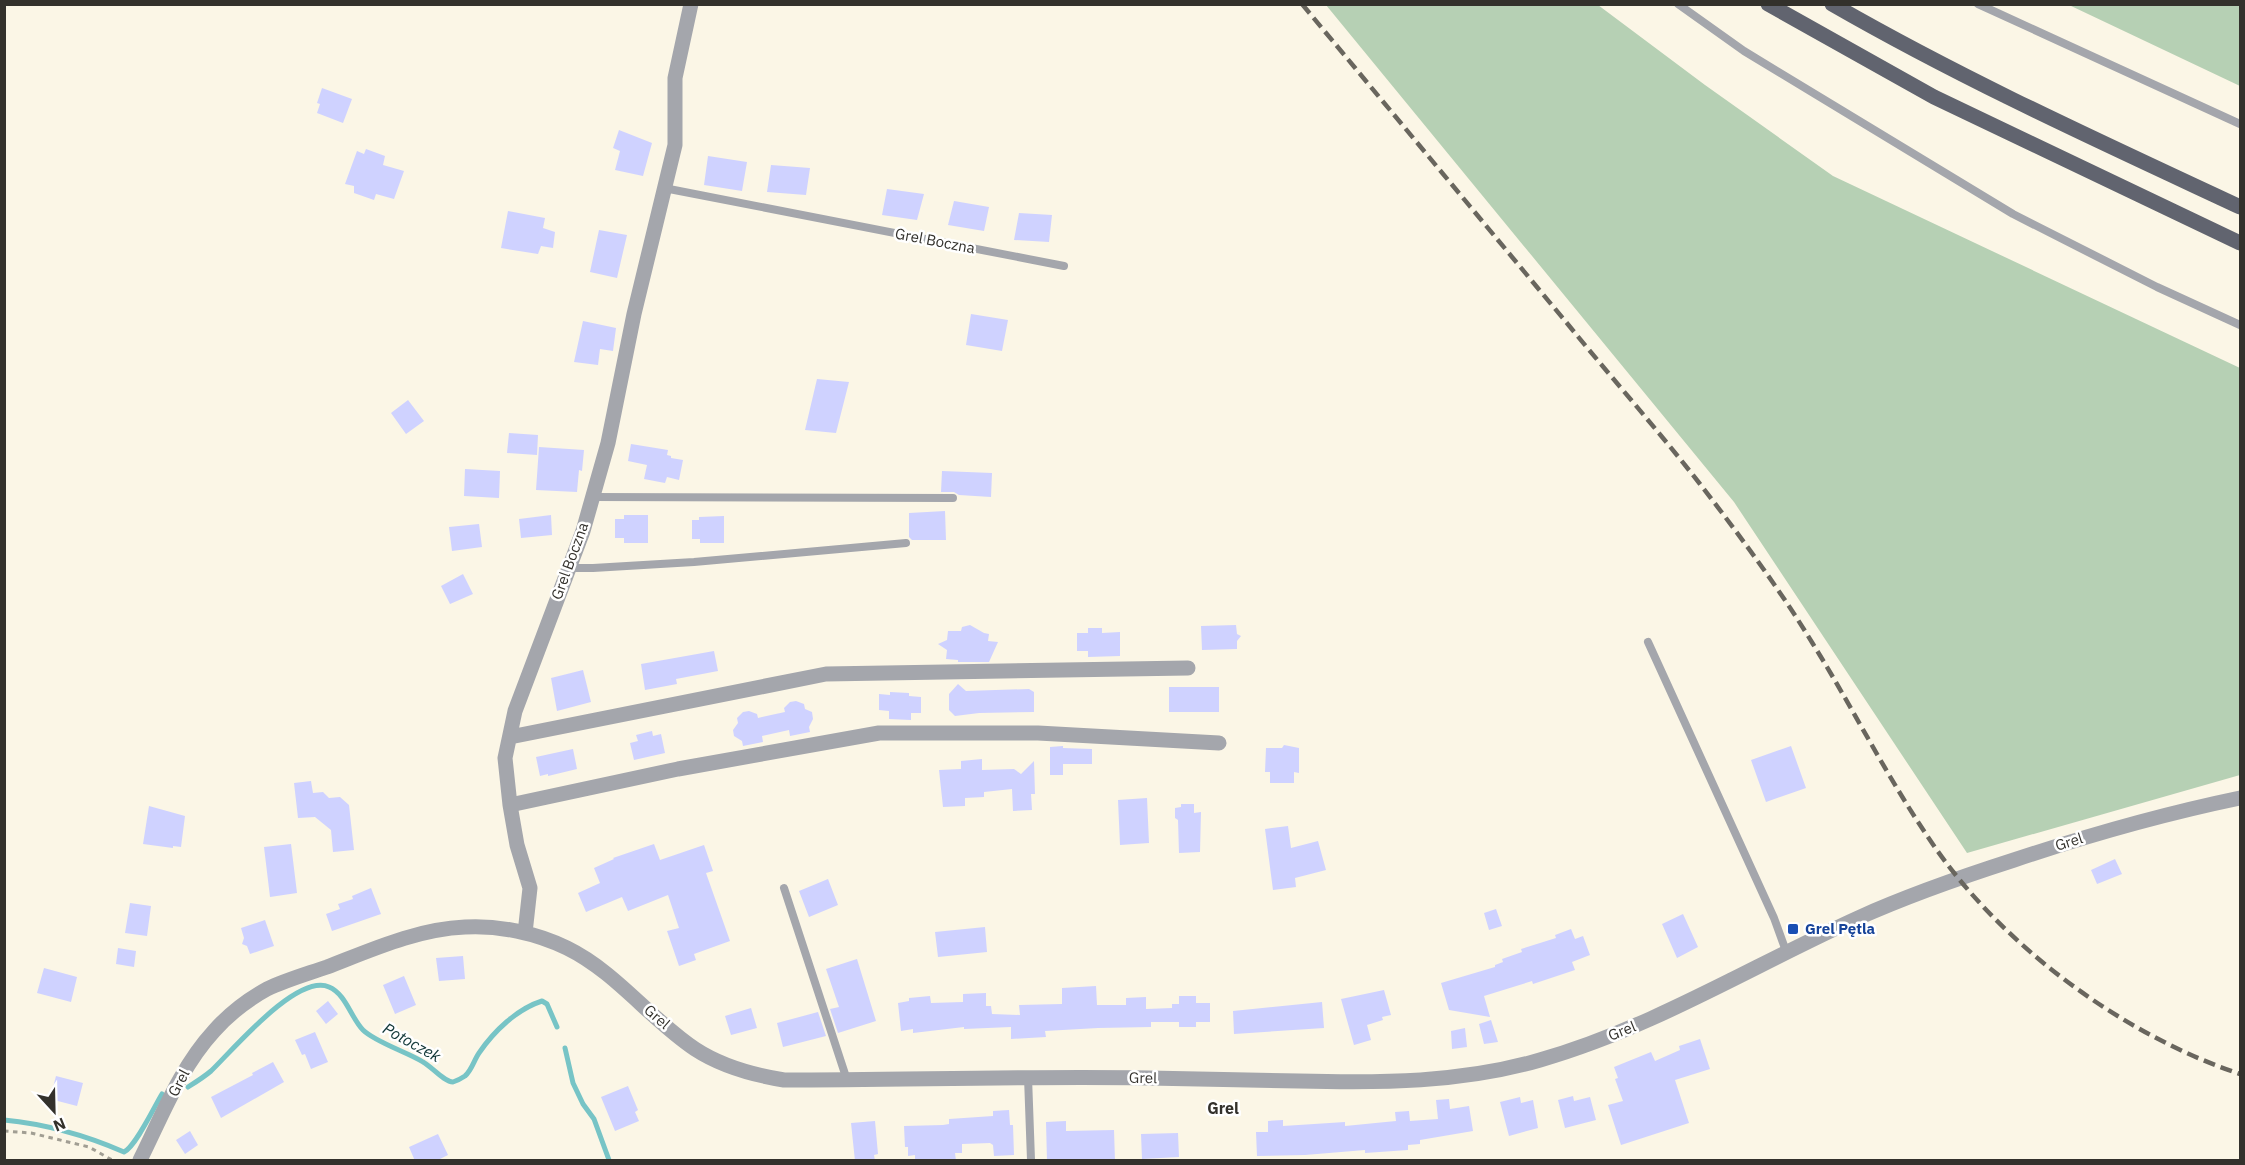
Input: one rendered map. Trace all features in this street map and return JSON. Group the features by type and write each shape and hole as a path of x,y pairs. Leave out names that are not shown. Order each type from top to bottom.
{"main road":[{"path":"1768,4 1934,97 2241,243"},
{"path":"1832,4 1879,32 2018,104 2241,207"}],"street":[{"name":"Grel Boczna","path":"525,933 530,888 517,845 510,806 506,758 515,711 583,531 608,443 634,314 675,145 675,78 691,4"},
{"path":"510,737 826,674 1188,668"},
{"path":"510,806 678,769 879,734 1038,733 1219,743"},
{"name":"Grel","path":"140,1161 180,1079 199,1047 244,1003 269,988 406,937 435,930 466,927 525,933 566,948 588,960 695,1049 758,1076 784,1080 1028,1077 1407,1082 1493,1071 1579,1048 1628,1029 1786,951 1874,911 1959,878 2123,825 2241,798"}],"lane":[{"path":"1678,4 1744,51 2013,214 2157,287 2241,325"},
{"path":"1978,4 2241,124"},
{"name":"Grel Boczna","path":"664,188 1064,266"},
{"path":"592,497 953,498"},
{"path":"569,568 694,562 906,543"},
{"path":"1648,642 1774,918 1786,951"},
{"path":"784,888 847,1080"},
{"path":"1028,1077 1031,1161"}],"path":[{"path":"4,1131 31,1133 89,1146 112,1161"}],"green space":[{"path":"1326,5 1598,5 1833,176 2240,368 2240,775 1967,853 1734,502"},
{"path":"2069,5 2240,5 2240,86"}],"building":[{"path":"322,88 352,99 343,123 317,113 320,104 317,103"},
{"path":"619,130 652,143 643,176 615,170 620,151 613,148"},
{"path":"366,149 385,156 383,165 404,171 394,199 376,194 374,200 354,193 354,186 345,184 357,151 364,154"},
{"path":"708,156 747,162 742,191 704,185"},
{"path":"771,165 810,168 806,195 767,192"},
{"path":"887,189 924,194 917,220 882,215"},
{"path":"954,201 989,207 984,231 948,225"},
{"path":"508,211 545,218 543,228 555,232 553,248 541,246 538,254 501,248"},
{"path":"1019,213 1052,215 1049,242 1014,240"},
{"path":"599,230 627,235 617,278 590,272"},
{"path":"971,314 1008,320 1002,351 966,345"},
{"path":"583,321 616,328 613,351 600,349 598,365 574,362"},
{"path":"817,379 849,382 836,433 805,430"},
{"path":"408,400 424,421 406,434 391,413"},
{"path":"509,433 538,435 537,455 507,453"},
{"path":"631,444 668,450 667,455 671,458 683,460 679,480 667,477 665,483 644,479 647,465 628,461"},
{"path":"539,447 584,450 577,492 536,490"},
{"path":"465,469 500,471 499,498 464,496"},
{"path":"942,471 992,473 991,497 941,492"},
{"path":"945,511 946,540 912,540 909,537 909,513"},
{"path":"551,515 552,535 521,538 519,519"},
{"path":"624,515 648,515 648,543 624,543 624,538 615,538 615,519 624,519"},
{"path":"724,516 724,543 700,543 700,539 692,539 692,520 699,520 699,517"},
{"path":"479,524 482,547 452,551 449,527"},
{"path":"463,574 473,594 450,604 441,586"},
{"path":"970,625 989,634 988,641 998,642 989,662 958,662 958,660 946,659 947,650 938,644 947,640 948,631 961,631 962,627"},
{"path":"1236,625 1237,634 1241,636 1237,641 1237,649 1202,650 1201,626"},
{"path":"1088,628 1102,628 1102,633 1120,632 1120,656 1088,657 1088,651 1077,651 1077,633 1088,633"},
{"path":"714,651 718,671 676,679 677,684 645,690 641,664"},
{"path":"583,670 591,702 557,711 551,678"},
{"path":"958,684 966,691 1029,689 1034,692 1034,712 955,716 949,710 949,694"},
{"path":"1169,687 1219,687 1219,712 1169,712"},
{"path":"890,692 909,693 909,696 921,697 921,713 911,713 911,720 889,719 889,711 879,710 879,694 890,695"},
{"path":"796,701 804,704 805,709 812,712 810,732 790,736 789,730 762,736 763,742 743,746 742,741 734,736 733,730 738,723 737,718 743,712 749,711 757,714 758,718 785,712 784,708 790,702"},
{"path":"652,731 653,736 661,734 665,753 634,760 630,743 638,741 636,735"},
{"path":"1284,745 1299,748 1299,773 1294,772 1294,783 1270,783 1270,772 1265,772 1266,748 1282,748"},
{"path":"1063,746 1063,748 1092,749 1092,764 1063,764 1063,775 1050,775 1050,747"},
{"path":"1791,746 1806,788 1766,802 1751,760"},
{"path":"573,749 577,769 540,776 536,757"},
{"path":"982,759 982,770 1014,769 1021,774 1034,761 1035,794 1031,794 1032,810 1013,811 1012,789 984,792 984,797 965,798 965,806 943,807 939,770 961,769 961,761"},
{"path":"311,781 313,793 323,792 329,798 340,797 349,805 354,850 333,852 331,830 315,817 298,818 294,783"},
{"path":"1147,798 1149,843 1120,845 1118,800"},
{"path":"1181,804 1194,804 1194,813 1201,812 1200,852 1179,853 1178,820 1175,818 1175,808 1181,807"},
{"path":"149,806 185,816 181,847 143,844"},
{"path":"1288,826 1291,848 1318,841 1326,870 1295,878 1296,887 1273,890 1265,829"},
{"path":"291,844 297,893 270,897 264,847"},
{"path":"654,844 660,860 704,845 713,871 706,873 730,941 694,954 696,960 679,966 667,931 679,928 668,895 628,911 622,897 586,912 578,893 600,883 594,868 613,858"},
{"path":"2115,859 2122,874 2097,884 2091,870"},
{"path":"828,879 838,905 809,917 799,891"},
{"path":"371,888 381,914 332,931 326,914 340,909 338,904 353,899 352,896"},
{"path":"130,903 151,906 147,936 125,933"},
{"path":"1496,909 1502,926 1489,930 1484,913"},
{"path":"1683,914 1698,947 1677,958 1662,924"},
{"path":"265,920 274,946 250,954 247,946 242,944 244,938 241,928"},
{"path":"985,927 987,952 938,957 935,932"},
{"path":"1571,929 1575,939 1583,936 1590,955 1572,962 1575,970 1533,984 1532,981 1484,996 1490,1017 1449,1010 1441,983 1495,967 1503,962 1502,959 1522,952 1521,949 1556,938 1555,935"},
{"path":"118,948 136,951 134,967 116,964"},
{"path":"463,956 465,979 439,981 436,958"},
{"path":"857,959 876,1021 838,1033 830,1009 839,1007 826,969"},
{"path":"44,968 77,977 71,1002 37,993"},
{"path":"404,976 416,1005 395,1014 383,985"},
{"path":"1096,986 1097,1005 1126,1005 1126,998 1146,997 1146,1009 1172,1008 1172,1004 1179,1004 1179,996 1196,996 1196,1003 1210,1003 1210,1022 1196,1022 1196,1027 1179,1027 1179,1022 1151,1022 1151,1027 1045,1031 1046,1037 1011,1039 1011,1027 964,1029 964,1027 913,1033 913,1029 901,1031 898,1003 909,1001 909,998 930,996 931,1003 963,1002 963,994 986,993 986,1006 991,1006 992,1014 1020,1015 1019,1005 1062,1004 1062,988"},
{"path":"1384,990 1391,1015 1367,1025 1371,1040 1354,1045 1341,999"},
{"path":"328,1001 338,1014 326,1024 316,1011"},
{"path":"1322,1002 1324,1028 1234,1034 1233,1011"},
{"path":"751,1008 757,1028 731,1035 725,1016"},
{"path":"818,1012 826,1036 783,1047 777,1023"},
{"path":"1491,1020 1498,1042 1484,1044 1479,1024"},
{"path":"1465,1028 1467,1047 1452,1049 1451,1031"},
{"path":"315,1032 328,1062 311,1069 305,1054 302,1055 295,1040"},
{"path":"1700,1039 1710,1069 1675,1080 1689,1123 1621,1145 1608,1105 1623,1101 1615,1079 1618,1078 1614,1067 1651,1052 1655,1061 1680,1050 1679,1046"},
{"path":"273,1062 284,1082 221,1118 211,1097"},
{"path":"56,1076 83,1083 77,1106 50,1099"},
{"path":"628,1086 638,1110 635,1112 639,1121 615,1131 601,1097"},
{"path":"1573,1096 1574,1101 1590,1097 1596,1120 1565,1128 1558,1100"},
{"path":"1520,1097 1521,1103 1533,1100 1538,1128 1509,1136 1500,1102"},
{"path":"1449,1099 1450,1109 1469,1106 1473,1131 1420,1140 1420,1144 1408,1145 1408,1150 1257,1156 1256,1132 1268,1132 1268,1121 1283,1120 1283,1126 1345,1122 1345,1126 1396,1121 1395,1112 1409,1111 1410,1121 1438,1119 1436,1100"},
{"path":"1009,1110 1010,1125 1013,1125 1014,1155 994,1156 993,1145 990,1143 962,1144 962,1153 955,1153 956,1161 915,1161 915,1155 908,1156 904,1126 943,1125 949,1124 949,1119 993,1116 993,1111"},
{"path":"875,1121 878,1154 874,1155 875,1161 855,1161 851,1123"},
{"path":"1066,1121 1066,1131 1114,1130 1115,1161 1047,1161 1046,1122"},
{"path":"190,1131 198,1145 185,1154 176,1140"},
{"path":"1178,1133 1179,1157 1142,1159 1141,1134"},
{"path":"438,1134 448,1155 436,1161 415,1161 409,1147"}],"waterway":[{"name":"Potoczek","path":"188,1087 211,1071 249,1032 283,1002 300,991 316,986 335,990 359,1025 368,1034 409,1054 453,1082 467,1074 479,1053 499,1029 524,1009 542,1001 547,1004 557,1027"},
{"name":"Potoczek","path":"565,1048 573,1083 583,1104 594,1119 609,1160"},
{"name":"Potoczek","path":"4,1120 65,1131 124,1152 139,1134 162,1094"}],"railway":[{"path":"1302,4 1667,443 1730,523 1800,623 1901,794 1932,843 1961,881 1993,917 2029,951 2068,982 2152,1036 2196,1057 2240,1074"}],"place":[{"name":"Grel Pętla","path":"1793,929"}],"district":[{"name":"Grel","path":"1223,1108"}]}
